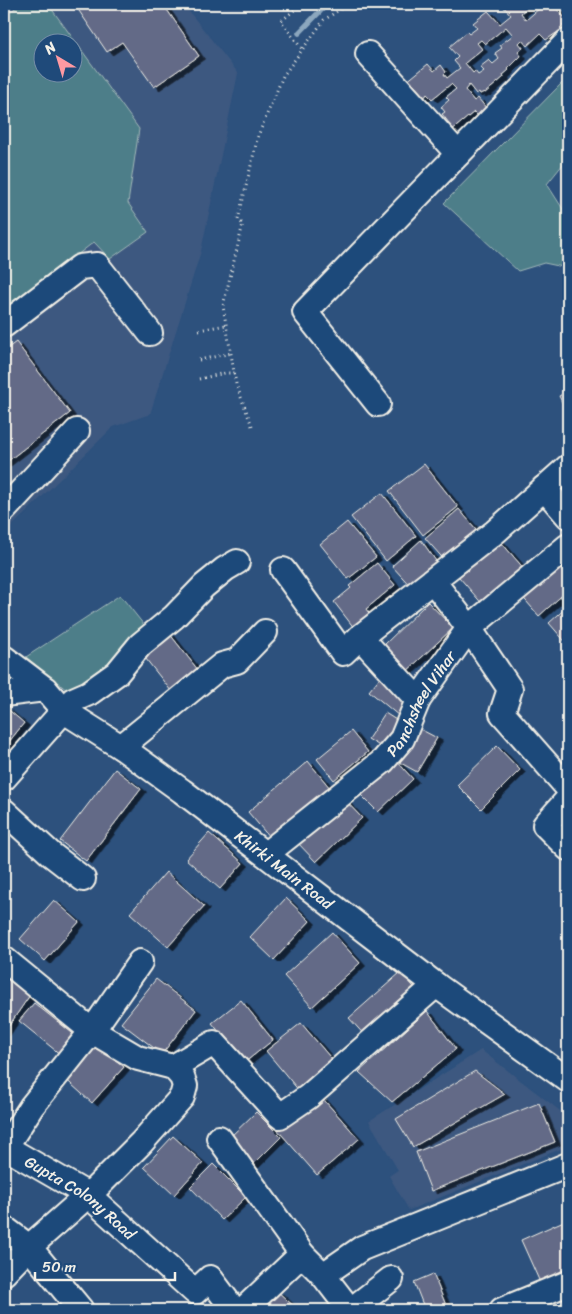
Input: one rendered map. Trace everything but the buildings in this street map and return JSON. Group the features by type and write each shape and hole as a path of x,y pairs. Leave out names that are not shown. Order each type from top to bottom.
{"street":[{"path":"378,404 305,312 568,41"},
{"path":"368,54 458,154"},
{"path":"4,324 80,267 97,265 150,333"},
{"path":"4,510 77,431"},
{"path":"283,570 343,653 360,637 495,532 568,467"},
{"path":"544,488 568,516"},
{"name":"Panchsheel Vihar","path":"266,854 393,751 402,739 418,700 469,628 568,546"},
{"path":"4,778 74,700 89,693 117,674 140,645 174,617 204,586 225,569 238,562"},
{"path":"433,581 469,628 510,689 502,713 568,788"},
{"path":"121,747 222,665 238,661 265,632"},
{"path":"360,637 418,700"},
{"name":"Khirki Main Road","path":"4,658 45,689 64,711 121,747 266,854 436,985 568,1080"},
{"path":"4,694 45,689"},
{"path":"568,799 545,824 568,848"},
{"path":"4,810 52,856 83,879"},
{"path":"4,959 92,1031 138,1058 173,1068 182,1077 184,1086 182,1097 141,1143 88,1195 29,1247 4,1274"},
{"path":"5,1148 32,1106 92,1031 140,962"},
{"path":"173,1068 214,1043 280,1116 308,1097 436,985"},
{"path":"219,1138 302,1254 323,1275 351,1310 391,1279"},
{"name":"Gupta Colony Road","path":"5,1148 88,1195 195,1292 210,1278 234,1310"},
{"path":"323,1275 362,1248 568,1165"},
{"path":"4,1228 29,1247 81,1310"},
{"path":"243,1310 302,1254"},
{"path":"502,1310 568,1283"}],"path":[{"path":"302,4 281,21 302,49"},
{"path":"252,426 236,384 224,306 243,224 238,220 258,136 283,76 324,20 348,4"},
{"path":"199,330 226,325"},
{"path":"199,360 232,353"},
{"path":"199,379 225,373 235,374"}],"shaded area":[{"path":"21,4 183,4 238,73 201,251 150,414 113,427 4,534 4,16"},
{"path":"481,1050 568,1117 568,1146 409,1210 389,1176 398,1170 369,1121"}],"green space":[{"path":"21,4 48,4 68,32 32,32 32,82 82,82 82,51 139,129 128,203 148,232 110,259 94,242 4,311 4,16"},
{"path":"562,83 568,90 568,158 547,184 568,217 568,268 544,263 518,271 444,203"},
{"path":"120,595 148,630 130,650 73,695 26,657"}],"waterway":[{"path":"299,33 327,4"}]}
